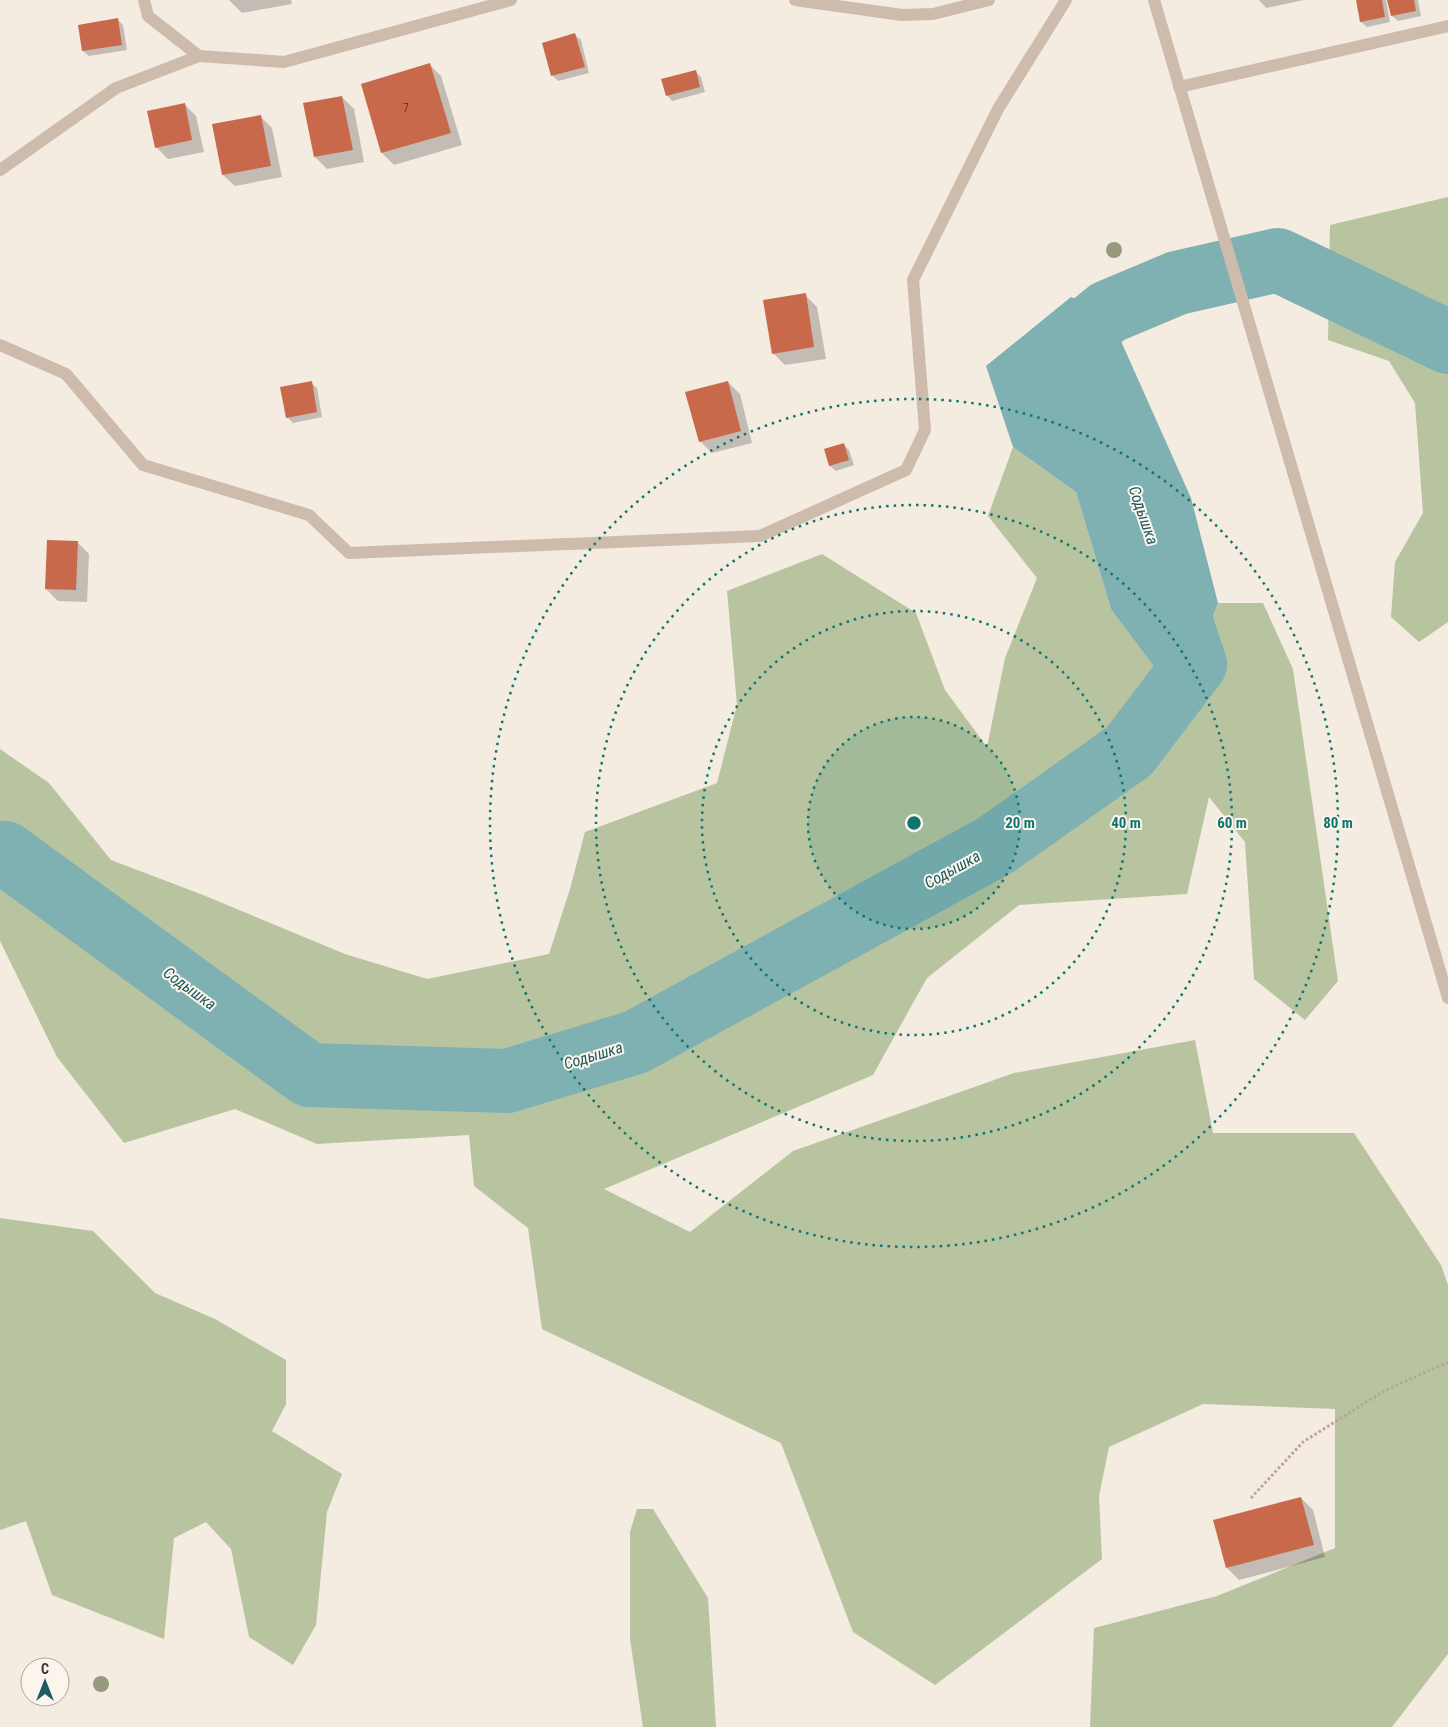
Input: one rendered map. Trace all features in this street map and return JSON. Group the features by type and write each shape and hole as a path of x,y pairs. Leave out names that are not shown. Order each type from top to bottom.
{"street":[{"path":"144,0 148,16 199,56"},
{"path":"0,170 116,88 199,56 284,62 511,0"},
{"path":"795,0 902,15 934,14 989,0"},
{"path":"0,345 66,374 142,464 309,515 349,552 760,536 906,470 925,430 913,280 998,109 1066,0"},
{"path":"1154,0 1193,138 1336,613 1448,998"},
{"path":"1178,87 1448,26"}],"path":[{"path":"1251,1498 1303,1442 1384,1391 1448,1362"}],"green space":[{"path":"1448,197 1448,622 1419,642 1391,617 1395,562 1423,513 1415,403 1389,361 1328,340 1330,225"},
{"path":"1013,447 1076,492 1111,609 1195,664 1218,603 1263,603 1293,669 1338,981 1305,1020 1254,979 1245,842 1209,797 1187,894 1019,905 927,978 873,1075 604,1189 690,1232 793,1151 1014,1073 1195,1040 1213,1133 1354,1133 1441,1265 1448,1285 1448,1654 1392,1727 1090,1727 1094,1628 1217,1596 1335,1548 1335,1409 1203,1404 1109,1447 1099,1496 1102,1559 935,1685 853,1632 781,1443 542,1329 528,1228 474,1186 469,1135 317,1144 235,1109 124,1143 57,1057 0,941 0,749 49,783 111,860 203,895 345,954 427,979 549,954 570,889 585,832 717,783 737,705 727,591 822,554 916,613 945,690 987,747 1005,658 1037,578 988,516"},
{"path":"0,1218 93,1231 155,1293 215,1319 286,1360 286,1404 272,1431 342,1474 327,1512 316,1625 293,1665 249,1637 231,1549 206,1522 174,1538 164,1639 52,1595 26,1521 0,1530"},
{"path":"637,1509 653,1509 708,1598 716,1727 643,1727 630,1639 630,1532"}],"water":[{"path":"1071,297 1108,312 1191,498 1218,603 1195,664 1156,669 1111,609 1076,492 1013,447 986,366"}],"building":[{"path":"1356,0 1382,0 1385,17 1360,22"},
{"path":"1387,0 1414,0 1416,11 1391,16"},
{"path":"118,18 122,45 82,51 78,25"},
{"path":"575,33 585,67 551,76 542,43"},
{"path":"430,63 451,133 381,153 361,84"},
{"path":"696,70 700,87 666,96 661,79"},
{"path":"342,96 353,150 314,157 303,103"},
{"path":"185,103 192,140 155,148 147,111"},
{"path":"261,115 271,166 222,175 212,124"},
{"path":"806,293 814,347 772,354 763,300"},
{"path":"312,381 317,412 286,418 280,387"},
{"path":"728,381 741,431 699,442 685,392"},
{"path":"844,443 849,460 829,466 824,449"},
{"path":"47,540 78,541 76,590 45,589"},
{"path":"1301,1497 1314,1545 1226,1568 1213,1520"}],"waterway":[{"name":"Содышка","path":"1098,384 1081,334 1108,312 1177,283 1278,260 1448,342"},
{"name":"Содышка","path":"0,853 5,853 309,1075 507,1081 636,1042 996,845 1129,751 1195,664 1167,581"}]}
